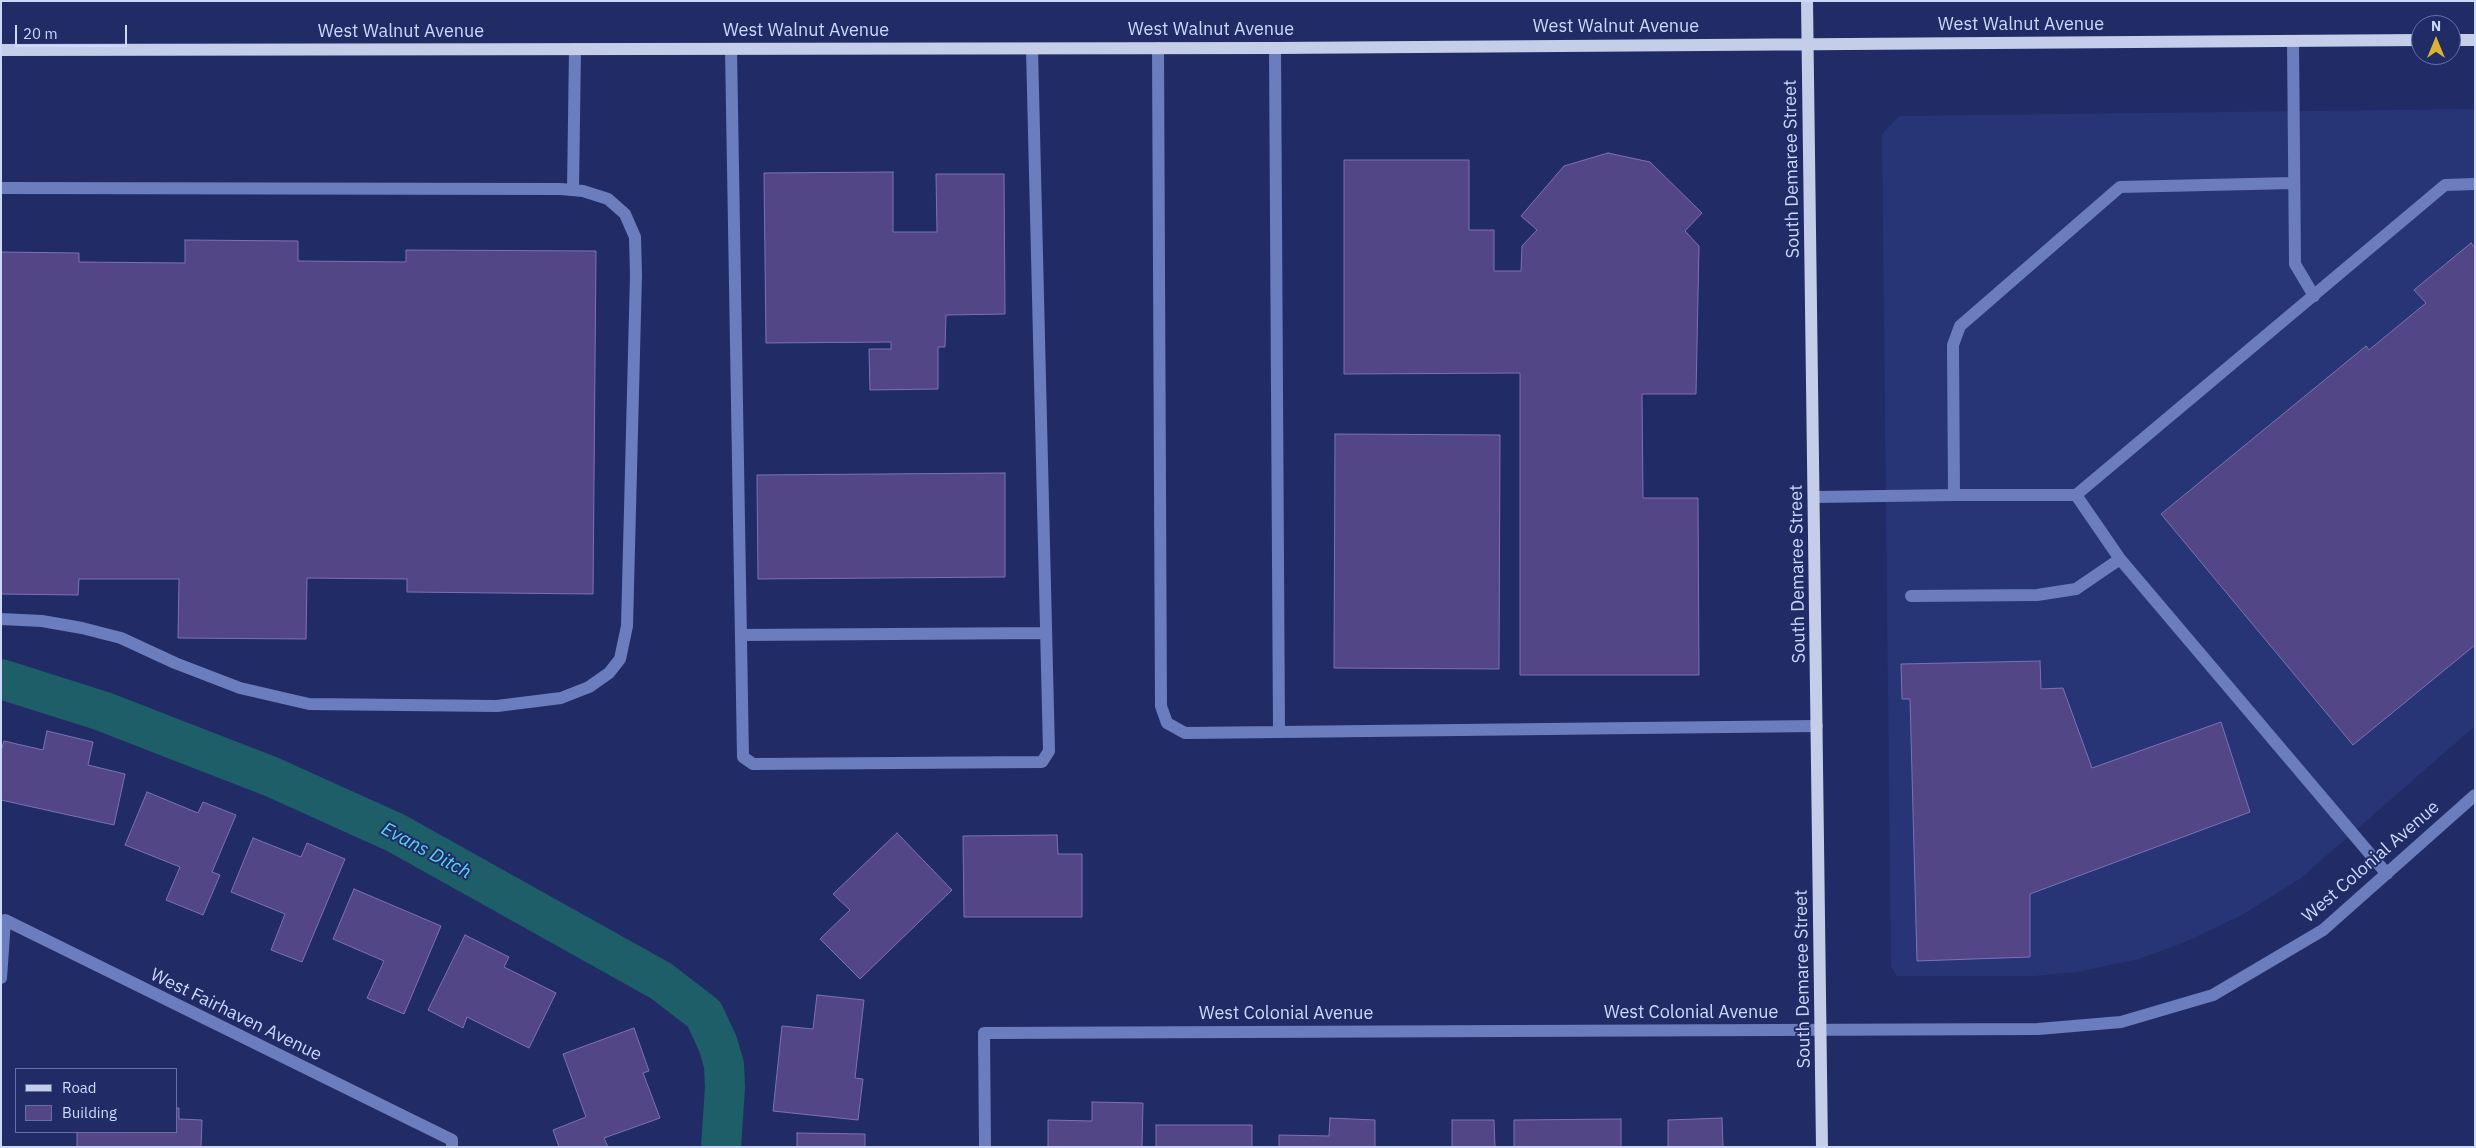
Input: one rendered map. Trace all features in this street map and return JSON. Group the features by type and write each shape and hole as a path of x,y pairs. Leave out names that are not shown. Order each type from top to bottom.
{"main road":[{"name":"South Demaree Street","path":"1807,1 1815,497 1822,1147"},
{"name":"West Walnut Avenue","path":"1,50 1275,48 2411,40"},
{"path":"2461,40 2475,40"}],"street":[{"path":"2293,41 2295,264 2314,296"},
{"path":"731,48 743,757 753,764 1042,762 1049,752 1032,48"},
{"path":"1158,48 1161,706 1167,723 1186,733 1817,726"},
{"path":"1275,48 1279,732"},
{"path":"573,190 574,49"},
{"path":"1954,496 1954,345 1960,326 2120,187 2293,183"},
{"path":"1815,497 2076,496 2445,185 2475,184"},
{"path":"1,188 573,190 608,199 625,214 635,237 636,275 627,626 620,659 609,673 589,687 561,698 497,706 308,704 240,688 175,663 121,638 82,628 42,621 1,619"},
{"path":"2076,496 2120,559 2387,874"},
{"path":"1911,596 2036,595 2076,589 2120,559"},
{"path":"741,635 1046,633"},
{"name":"West Colonial Avenue","path":"985,1147 984,1032 2038,1029 2121,1022 2213,995 2323,930 2475,795"},
{"name":"West Fairhaven Avenue","path":"1,978 5,920 452,1143"}],"shaded area":[{"path":"2475,109 2475,726 2301,878 2242,915 2185,942 2139,959 2077,972 2035,976 1897,976 1891,966 1882,134 1899,116"}],"building":[{"path":"1608,153 1650,162 1702,213 1685,231 1699,246 1696,394 1642,394 1643,498 1698,498 1699,675 1520,675 1520,373 1344,374 1344,160 1469,160 1469,230 1494,230 1494,271 1521,271 1522,246 1537,230 1521,216 1564,166"},
{"path":"893,172 893,232 937,232 936,174 1004,174 1005,314 946,315 945,347 938,347 938,389 870,390 869,349 891,349 891,342 766,343 764,173"},
{"path":"185,240 298,241 298,261 406,262 406,250 596,251 593,594 407,592 407,579 307,578 306,639 178,638 179,579 79,579 78,595 1,594 1,252 79,253 79,262 185,263"},
{"path":"2471,243 2475,248 2475,645 2353,745 2161,514 2366,346 2369,350 2426,303 2414,290"},
{"path":"1335,434 1500,435 1499,669 1334,668"},
{"path":"1005,473 1005,577 758,579 757,475"},
{"path":"2040,661 2041,689 2063,688 2092,768 2221,722 2250,812 2030,894 2030,957 1917,961 1910,699 1902,699 1901,664"},
{"path":"47,731 93,742 88,765 125,774 114,825 1,800 1,751 4,741 43,750"},
{"path":"147,792 198,813 203,802 236,815 212,872 220,875 203,915 166,900 180,867 125,845"},
{"path":"897,833 952,890 860,979 820,939 850,910 833,894"},
{"path":"1057,835 1058,854 1082,854 1082,917 964,917 963,836"},
{"path":"253,838 301,857 307,843 345,859 302,962 271,950 285,914 231,892"},
{"path":"354,889 441,926 404,1014 367,998 384,961 333,939"},
{"path":"465,935 509,957 504,967 556,993 529,1048 467,1017 463,1028 428,1010"},
{"path":"817,995 864,1000 855,1078 863,1079 858,1120 773,1111 782,1026 813,1029"},
{"path":"634,1028 649,1071 643,1073 660,1118 604,1138 608,1147 559,1147 553,1130 586,1117 563,1054"},
{"path":"1092,1102 1143,1103 1142,1147 1048,1147 1048,1120 1092,1121"},
{"path":"178,1108 179,1119 202,1120 201,1147 77,1147 77,1133 178,1133"},
{"path":"1330,1118 1375,1120 1375,1147 1279,1147 1279,1135 1329,1136"},
{"path":"1722,1118 1723,1147 1668,1147 1668,1120"},
{"path":"1621,1119 1621,1147 1514,1147 1514,1120"},
{"path":"1452,1120 1494,1120 1495,1147 1452,1147"},
{"path":"1156,1125 1252,1125 1252,1147 1156,1147"},
{"path":"797,1133 865,1134 865,1147 797,1147"}],"waterway":[{"name":"Evans Ditch","path":"1,679 102,711 272,777 396,833 661,981 704,1014 718,1044 724,1065 725,1087 721,1147"}]}
